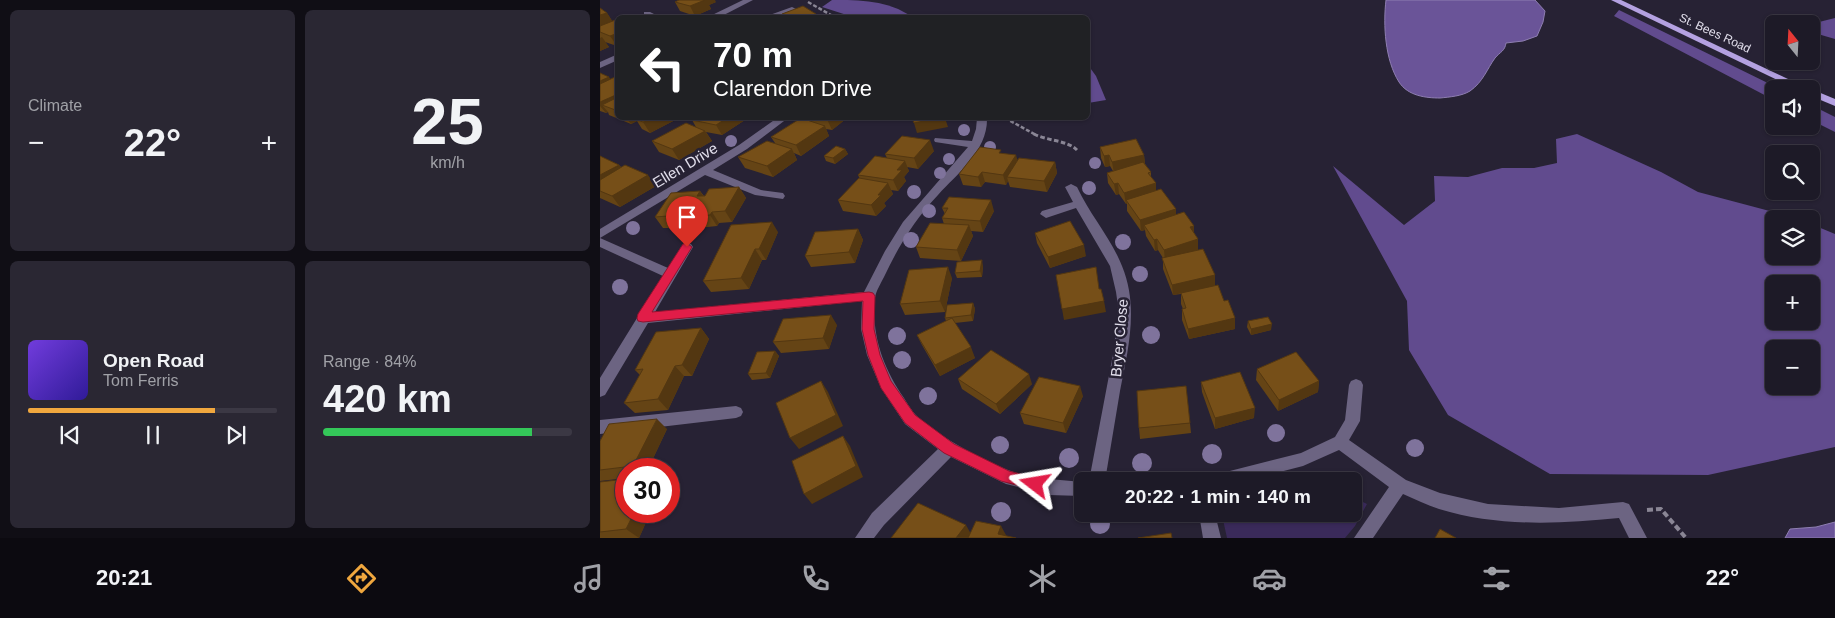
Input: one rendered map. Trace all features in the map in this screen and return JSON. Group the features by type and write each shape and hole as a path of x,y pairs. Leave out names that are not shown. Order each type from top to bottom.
{"main road":[{"name":"St. Bees Road","path":"1615,0 1785,80"},
{"path":"1820,96 1835,103"}],"street":[{"path":"717,15 750,0"},
{"path":"766,15 792,9"},
{"path":"600,65 615,58"},
{"name":"Ellen Drive","path":"600,234 743,147 779,120"},
{"path":"982,120 982,126 975,145 956,170 930,196 905,227 883,264 869,296 868,329 874,355 886,384 910,419 949,448 1006,477 1049,487 1074,489"},
{"path":"939,140 975,145"},
{"path":"705,171 759,193 778,196"},
{"name":"Bryer Close","path":"1071,187 1078,204 1112,258 1120,277 1125,302 1120,358 1099,472"},
{"path":"1046,214 1078,204"},
{"path":"600,242 670,274"},
{"path":"600,391 687,247"},
{"path":"643,318 869,296"},
{"path":"1253,472 1303,459 1340,442 1352,422 1356,385"},
{"path":"600,427 736,412"},
{"path":"1340,442 1400,485 1439,501 1488,512 1559,516 1623,510 1638,538"},
{"path":"864,538 878,520 949,448"},
{"path":"1363,538 1400,485"},
{"path":"1209,522 1212,538"}],"path":[{"path":"807,0 816,8 830,15"},
{"path":"1009,120 1043,139 1073,146 1077,150"},
{"path":"1623,510 1661,509 1686,538"}],"shaded area":[{"path":"832,0 874,2 893,7 909,15 847,15 822,7"},
{"path":"1386,0 1535,0 1545,11 1537,36 1523,41 1506,43 1482,80 1470,91 1456,96 1435,98 1423,97 1407,90 1394,73 1386,42"},
{"path":"1619,10 1765,82 1765,95 1614,16"},
{"path":"1835,18 1835,39 1820,35 1820,22"},
{"path":"1090,68 1096,76 1106,100 1090,103"},
{"path":"1820,110 1835,117 1835,132 1820,124"},
{"path":"1577,134 1661,172 1698,192 1766,210 1765,265 1820,265 1820,228 1835,234 1835,447 1708,475 1550,474 1448,415 1409,350 1407,301 1333,166 1404,225 1435,201 1434,176 1468,177 1502,168 1534,168 1557,163 1556,139"},
{"path":"1362,502 1367,504 1362,513"},
{"path":"1224,522 1357,522 1345,538 1227,538"},
{"path":"1835,522 1835,538 1785,538 1790,529 1816,527"}],"building":[{"path":"679,0 705,0 690,6 675,2"},
{"path":"803,6 816,14 783,15 782,14"},
{"path":"600,8 607,13 600,15"},
{"path":"615,20 615,34 610,36 600,32 600,26"},
{"path":"600,73 609,77 600,81"},
{"path":"615,77 615,95 600,102 600,84"},
{"path":"615,98 615,110 602,105"},
{"path":"692,120 724,120 716,125"},
{"path":"798,120 807,120 825,126 796,145 771,137"},
{"path":"913,120 928,120 914,123"},
{"path":"686,123 705,131 672,149 652,141"},
{"path":"902,136 930,140 914,158 885,154"},
{"path":"1136,139 1144,155 1112,162 1109,155 1104,156 1100,147"},
{"path":"767,141 792,149 767,166 738,157"},
{"path":"836,146 845,149 833,158 824,156"},
{"path":"980,147 1001,150 999,153 1016,155 1003,175 982,172 978,177 959,174"},
{"path":"600,156 619,165 600,175"},
{"path":"875,156 905,161 897,170 902,170 893,180 858,175"},
{"path":"1019,158 1055,162 1044,181 1007,177"},
{"path":"1143,162 1151,172 1148,173 1156,183 1124,193 1118,183 1114,184 1107,173"},
{"path":"625,165 648,175 612,196 600,191 600,180"},
{"path":"859,178 888,183 878,195 881,195 871,205 838,200"},
{"path":"739,187 725,211 690,217 694,212 687,212 684,218 666,219 668,216 655,217 671,193 700,191 697,196 705,196 709,189"},
{"path":"1161,189 1176,209 1140,220 1126,200"},
{"path":"949,197 991,200 980,221 942,218 948,208 942,208"},
{"path":"1184,212 1194,226 1190,227 1198,239 1164,250 1157,239 1154,240 1144,225"},
{"path":"1070,221 1084,245 1048,257 1035,233"},
{"path":"772,222 759,249 755,249 741,278 703,281 731,225"},
{"path":"930,223 969,225 957,250 916,247"},
{"path":"858,229 849,252 805,256 815,232"},
{"path":"1203,249 1215,275 1172,285 1162,258"},
{"path":"982,260 980,271 955,273 957,262"},
{"path":"948,267 940,301 900,304 909,270"},
{"path":"1096,267 1099,289 1101,289 1104,301 1062,309 1056,275"},
{"path":"1218,285 1224,301 1228,300 1235,318 1188,329 1182,309 1186,308 1181,293"},
{"path":"973,303 971,315 945,318 947,305"},
{"path":"831,315 823,338 773,342 783,319"},
{"path":"1268,317 1272,324 1251,329 1248,321"},
{"path":"952,318 971,347 935,365 917,335"},
{"path":"701,328 682,365 675,366 658,399 624,403 643,369 635,370 656,332"},
{"path":"991,350 1029,374 996,404 958,379"},
{"path":"775,351 766,373 748,374 757,352"},
{"path":"1296,352 1319,381 1279,400 1257,369"},
{"path":"1240,372 1255,408 1215,418 1201,382"},
{"path":"1039,377 1080,386 1063,423 1020,413"},
{"path":"821,381 836,415 790,438 776,403"},
{"path":"1186,386 1190,423 1139,428 1137,391"},
{"path":"657,419 637,458 615,458 615,468 600,470 600,441 609,424"},
{"path":"843,436 856,466 804,494 792,461"},
{"path":"615,480 615,523 629,523 626,529 600,532 600,482"},
{"path":"918,503 966,525 956,538 891,538"},
{"path":"976,521 1001,526 998,534 1016,538 968,538"},
{"path":"1440,529 1456,538 1435,538"},
{"path":"1171,533 1172,538 1138,538"}],"route":[{"path":"687,247 643,318 869,296 868,329 874,355 886,384 910,419 949,448 1006,477 1035,484"}]}
